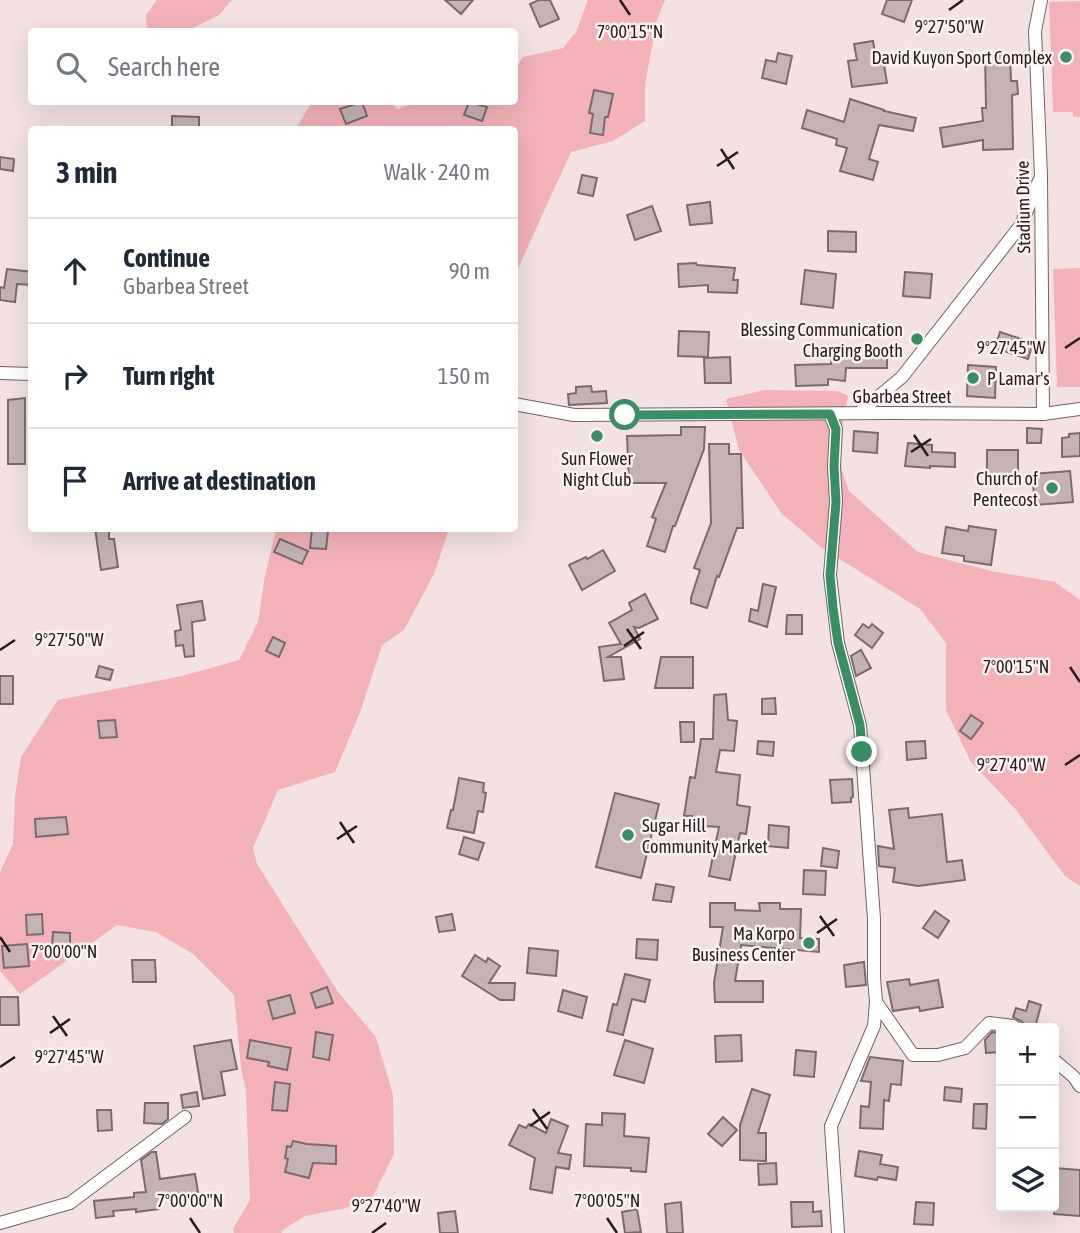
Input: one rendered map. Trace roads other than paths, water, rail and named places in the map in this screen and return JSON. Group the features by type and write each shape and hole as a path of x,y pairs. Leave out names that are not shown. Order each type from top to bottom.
{"street":[{"name":"Stadium Drive","path":"1041,0 1035,31 1041,176 1043,414"},
{"path":"859,413 902,377 1021,225 1041,176"},
{"path":"0,373 28,374"},
{"name":"Gbarbea Street","path":"518,405 574,415 1043,414 1080,410"},
{"path":"830,414 836,429 836,502 831,586 838,643 860,725 874,919 876,1002 874,1026 831,1126 838,1233"},
{"path":"876,1002 913,1055 938,1055 965,1048 989,1023 996,1024"},
{"path":"1059,1064 1074,1077 1080,1087"},
{"path":"0,1223 70,1203 185,1117"}],"place":[{"name":"David Kuyon Sport Complex","path":"1066,57"},
{"name":"Blessing Communication Charging Booth","path":"917,339"},
{"name":"P Lamar's","path":"973,378"},
{"name":"Sun Flower Night Club","path":"597,436"},
{"name":"Church of Pentecost","path":"1052,488"},
{"name":"Sugar Hill Community Market","path":"628,835"},
{"name":"Ma Korpo Business Center","path":"809,943"}]}
